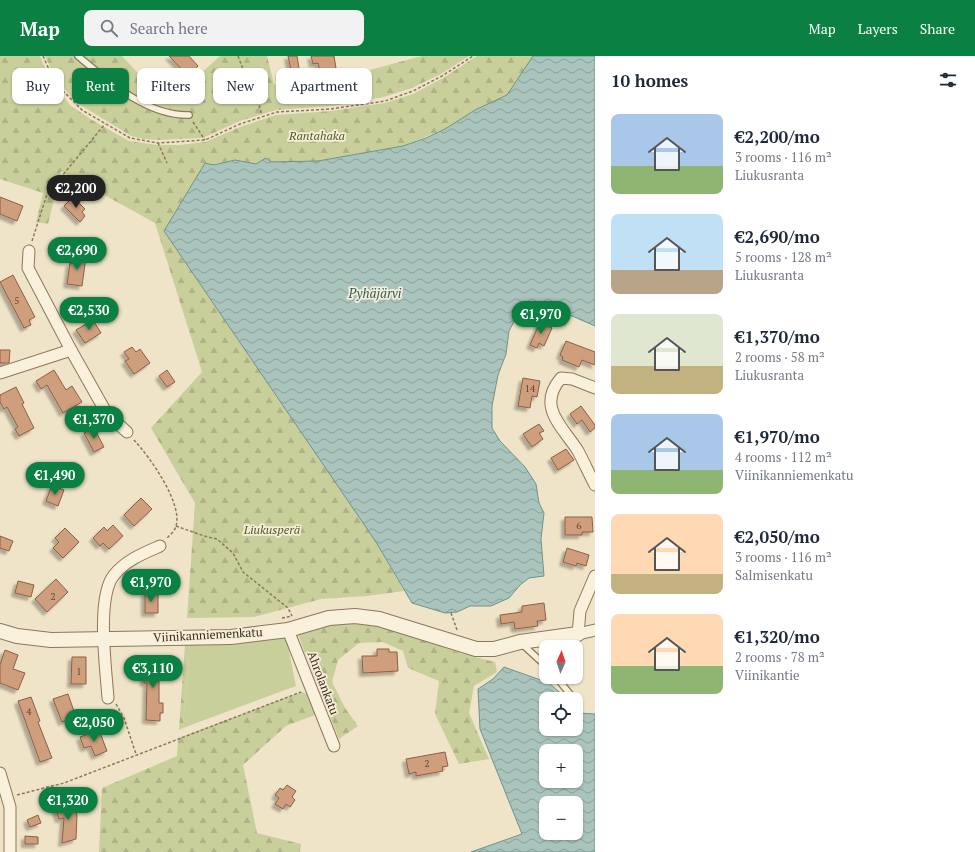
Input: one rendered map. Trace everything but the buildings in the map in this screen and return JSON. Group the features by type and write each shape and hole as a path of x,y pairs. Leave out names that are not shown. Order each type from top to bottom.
{"street":[{"path":"29,251 28,268 71,350 106,414 127,432"},
{"path":"0,373 71,350"},
{"path":"595,388 572,379 560,378 554,386 551,406 555,420 578,451 595,485"},
{"path":"108,698 104,639 105,600 113,575 139,555 160,546"},
{"path":"595,576 580,611 578,634 595,630"},
{"name":"Viinikanniemenkatu","path":"0,631 17,636 51,640 232,637 288,630 329,618 354,616 379,619 458,645 476,649 494,649 520,642 578,634"},
{"name":"Ahrolankatu","path":"288,630 334,746"},
{"path":"0,774 8,797 11,816 10,852"}],"lane":[{"path":"78,56 104,78 153,107 168,114 189,115"},
{"path":"520,642 539,660"},
{"path":"562,684 568,692"}],"path":[{"path":"43,56 52,76 72,102 105,124 130,138 158,143 205,140 240,124 276,112 331,109 385,101 413,91 442,76 473,56"},
{"path":"238,56 245,74 251,78 263,116"},
{"path":"189,115 205,140"},
{"path":"29,251 47,194 105,124"},
{"path":"158,143 167,163"},
{"path":"127,432 148,456 175,504 176,526 160,546"},
{"path":"176,526 217,539 233,554 243,572 288,608 292,616"},
{"path":"451,613 458,634"},
{"path":"8,797 64,783 136,754 312,688"},
{"path":"108,698 120,709 136,754"}],"green space":[{"name":"Liukusperä","path":"0,56 40,56 45,68 12,68 12,104 64,104 64,97 70,105 92,120 129,141 157,145 179,145 205,142 240,127 276,115 331,111 385,103 413,94 443,78 477,56 533,56 507,95 475,110 445,129 403,146 318,161 256,164 235,160 214,165 205,163 376,542 404,591 367,596 321,599 254,617 187,618 195,503 151,428 202,372 155,223 61,171 48,224 36,222 43,193 0,179"},
{"path":"45,56 72,56 90,68 72,68 72,98 64,88 64,68 51,68"},
{"path":"81,56 122,56 137,72 137,96 129,91 129,68 95,68"},
{"path":"220,56 267,56 274,84 276,85 276,104 344,104 276,110 240,121 203,138 158,140 131,136 79,104 129,104 129,98 137,104 155,111 192,117 192,114 174,112 156,104 205,104 205,70"},
{"path":"422,56 469,56 441,74 412,88 384,97 372,99 372,69"},
{"path":"339,623 381,625 460,653 495,662 497,672 474,686 469,713 489,759 459,764 435,714 439,681 408,668 403,651 383,642 359,643 338,660 332,682 345,708 358,726 339,739 298,635"},
{"path":"286,636 296,686 183,728 190,643"},
{"path":"190,643 183,728 179,730 185,644"},
{"path":"301,692 307,694 315,715 286,726 243,765 257,833 301,844 300,852 99,852 102,788 177,756 178,738"}],"water":[{"name":"Pyhäjärvi","path":"533,56 595,56 595,326 554,308 537,305 520,310 509,331 506,354 498,375 492,406 492,428 500,441 525,467 536,484 539,503 544,513 541,539 544,576 529,578 520,585 509,598 491,606 470,606 457,612 445,613 412,603 376,542 164,231 205,163 214,165 235,160 256,164 266,158 271,162 318,161 403,146 426,138 445,129 475,110 507,95"},
{"path":"504,667 539,679 539,684 550,684 559,692 539,692 539,736 583,736 583,713 595,714 595,852 471,852 522,834 480,729 478,689 493,679"}],"park label":[{"name":"Rantahaka","path":"317,136"}]}
